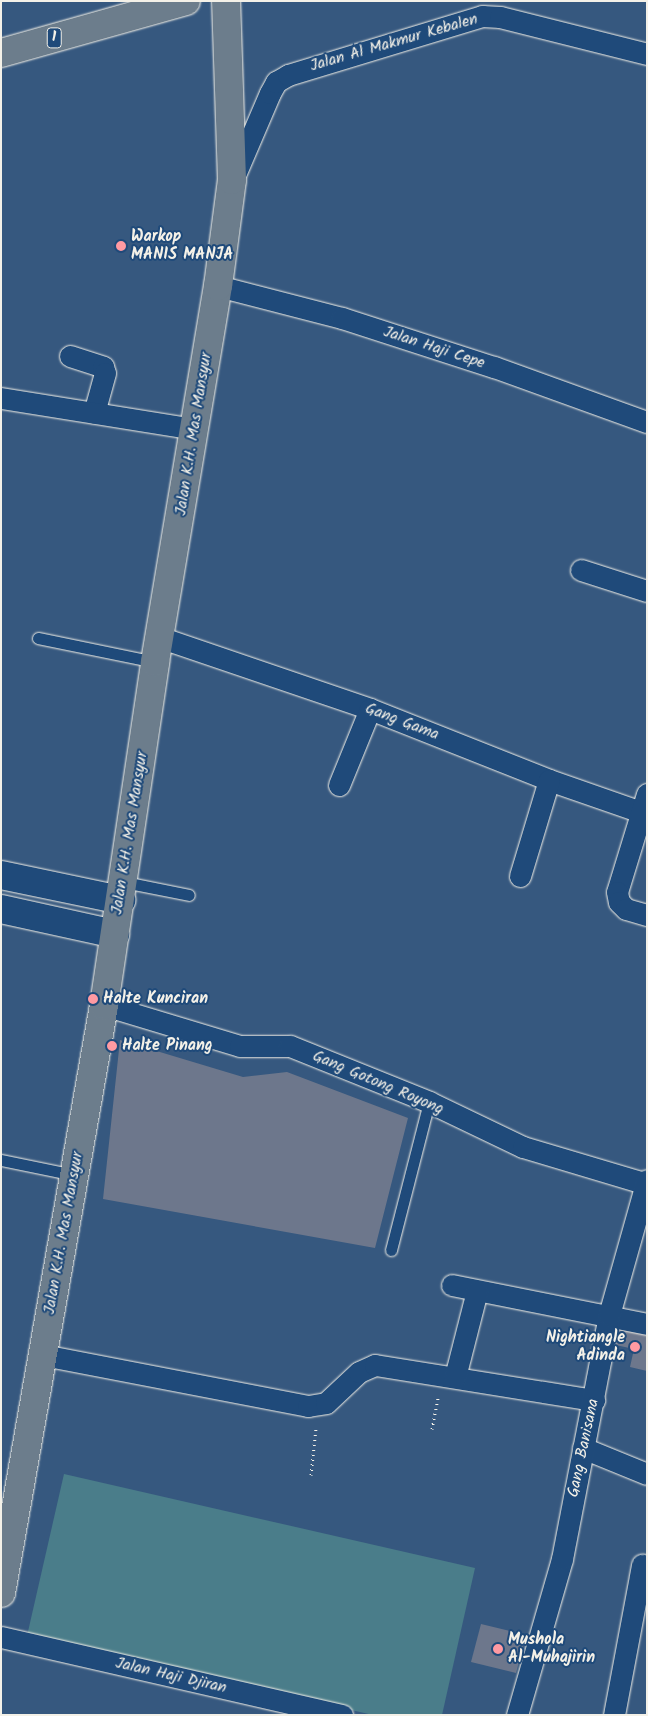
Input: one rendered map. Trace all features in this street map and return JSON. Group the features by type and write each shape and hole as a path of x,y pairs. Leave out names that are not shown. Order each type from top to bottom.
{"main road":[{"name":"1","path":"1,53 186,1"},
{"name":"Jalan K.H. Mas Mansyur","path":"1,1594 104,1005 158,650 218,286 232,180 231,71 226,1"},
{"path":"1,875 122,891"},
{"path":"1,909 115,934"}],"street":[{"name":"Jalan Al Makmur Kebalen","path":"232,180 276,82 288,75 482,16 500,17 647,54"},
{"name":"Jalan Haji Cepe","path":"218,286 378,330 647,422"},
{"path":"70,356 103,367 105,374 94,413"},
{"path":"1,398 194,429"},
{"path":"582,570 647,591"},
{"name":"Gang Gama","path":"158,650 370,708 549,780 644,803"},
{"path":"339,785 370,708"},
{"path":"520,876 549,780"},
{"path":"644,803 617,892 619,902 626,909 647,915"},
{"name":"Gang Gotong Royong","path":"104,1005 240,1046 290,1046 429,1102 523,1147 646,1182"},
{"name":"Gang Banisana","path":"517,1715 562,1559 609,1315 646,1182"},
{"path":"452,1285 647,1324"},
{"path":"449,1376 476,1291"},
{"path":"43,1355 319,1405 334,1397 366,1367 375,1365 594,1400"},
{"path":"583,1448 647,1474"},
{"path":"614,1715 642,1566"},
{"name":"Jalan Haji Djiran","path":"1,1637 342,1715"}],"lane":[{"path":"38,638 158,650"},
{"path":"122,891 189,895"},
{"path":"391,1250 429,1102"},
{"path":"1,1160 74,1174"}],"path":[{"path":"432,1429 449,1376"},
{"path":"311,1475 319,1405"}],"green space":[{"path":"64,1474 475,1568 442,1715 373,1715 27,1636"}],"building":[{"path":"120,1040 243,1077 287,1072 408,1118 375,1248 103,1199"},
{"name":"Nightiangle Adinda","path":"616,1325 647,1331 647,1371 630,1367 634,1349 611,1344"},
{"name":"Mushola Al-Muhajirin","path":"481,1624 526,1635 516,1673 471,1662"}],"place":[{"name":"Warkop MANIS MANJA","path":"121,246"},
{"name":"Halte Kunciran","path":"93,999"},
{"name":"Halte Pinang","path":"112,1046"},
{"name":"Nightiangle Adinda","path":"635,1347"},
{"name":"Mushola Al-Muhajirin","path":"498,1649"}]}
